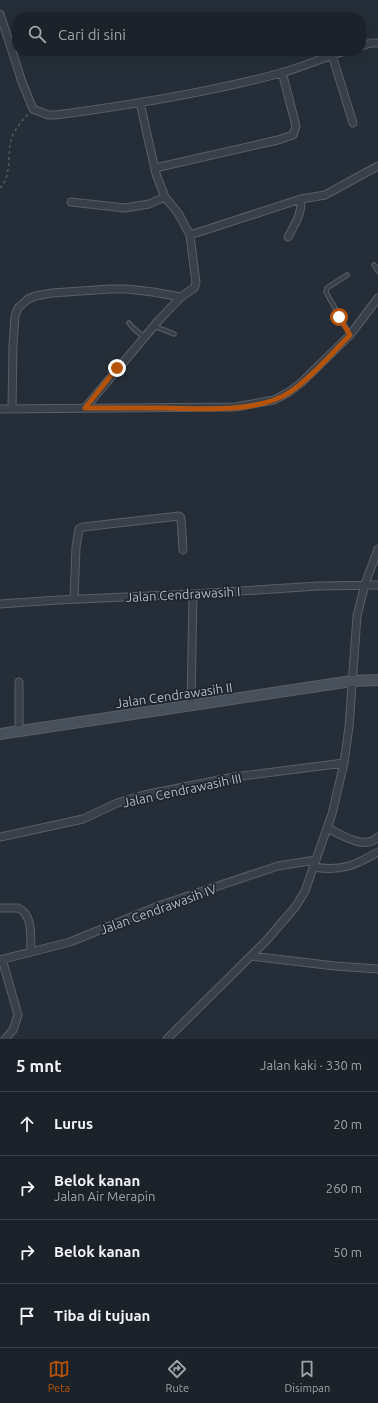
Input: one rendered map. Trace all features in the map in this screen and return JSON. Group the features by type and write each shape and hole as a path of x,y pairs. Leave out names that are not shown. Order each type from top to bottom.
{"street":[{"path":"0,14 12,51"},
{"path":"366,44 378,43"},
{"path":"14,56 33,109 48,115 140,103 215,89 282,72 329,56"},
{"path":"332,56 353,123"},
{"path":"155,168 278,140 293,135 296,126 282,72"},
{"path":"85,408 144,337 181,297 194,288 196,283 190,235 178,213 165,197 155,168 140,103"},
{"path":"190,235 301,199 325,194 378,166"},
{"path":"71,202 125,208 149,204 165,197"},
{"path":"288,237 298,220 301,211 301,199"},
{"path":"12,409 15,316 18,308 28,299 35,296 52,293 110,289 127,289 181,297"},
{"path":"0,409 198,409 235,407 274,400 289,392 302,382 350,335 378,298"},
{"path":"74,599 76,547 79,529 83,527 179,516 181,518 183,550"},
{"path":"167,1039 276,930 296,906 305,891 332,814 344,763 349,727 357,616 365,584 378,549"},
{"name":"Jalan Cendrawasih I","path":"0,604 365,584 378,585"},
{"path":"191,706 193,594"},
{"name":"Jalan Cendrawasih II","path":"0,734 352,681 378,680"},
{"path":"19,682 19,732"},
{"name":"Jalan Cendrawasih III","path":"0,838 83,819 117,803 144,795 234,777 344,763"},
{"path":"327,828 358,842 368,842 375,840 378,837"},
{"name":"Jalan Cendrawasih IV","path":"1,959 70,942 160,905 278,866 315,864 336,869 348,867 378,852"},
{"path":"0,908 18,908 26,915 30,929 31,952"},
{"path":"251,956 378,970"},
{"path":"1,959 18,1015 13,1030 5,1039"}],"lane":[{"path":"374,265 378,271"},
{"path":"347,275 327,288 326,292 350,335"},
{"path":"128,323 144,337"},
{"path":"154,326 174,334"}],"path":[{"path":"0,188 6,180 12,137 16,128 33,109"}],"route":[{"path":"117,368 85,408 198,409 257,404 274,400 289,392 302,382 350,335 339,317"}]}
